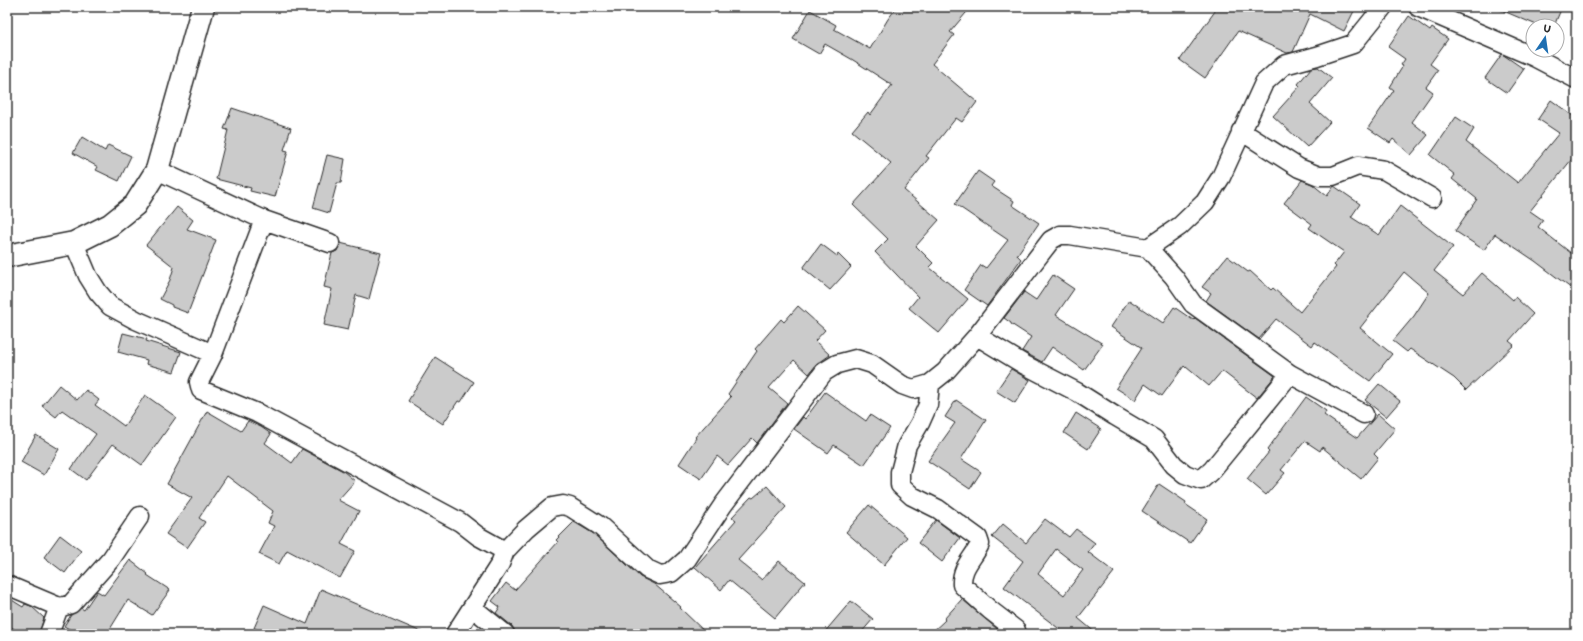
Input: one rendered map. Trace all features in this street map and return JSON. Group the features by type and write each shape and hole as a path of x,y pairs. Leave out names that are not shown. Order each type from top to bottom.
{"street":[{"path":"7,256 74,243 110,224 135,205 156,170 203,7"},
{"path":"1148,248 1180,226 1205,202 1221,177 1264,83 1284,65 1353,44 1383,7"},
{"path":"1418,7 1534,57 1576,79"},
{"path":"1241,131 1299,168 1319,176 1333,176 1358,166 1384,170 1432,198"},
{"path":"156,170 264,220 330,243"},
{"path":"264,220 213,354 199,382 201,390 258,413 460,522 478,536 505,551"},
{"path":"455,634 500,564 505,551 526,529 552,507 563,505 570,507 600,526 647,569 660,575 671,573 687,559 723,505 824,372 837,364 856,359 872,364 902,385 913,389 930,384 945,372 977,336 1051,240 1060,235 1070,235 1148,248 1174,277 1193,304 1290,374 1364,414"},
{"path":"74,243 88,276 98,292 110,306 136,320 213,354"},
{"path":"977,336 1025,365 1077,392 1154,439 1174,465 1185,474 1201,480 1212,470 1290,374"},
{"path":"930,384 928,405 920,423 907,444 900,472 900,485 912,496 938,509 978,538 980,544 963,572 962,585 990,610 1016,630"},
{"path":"7,585 59,607 71,604 111,559 140,516"},
{"path":"49,634 59,607"},
{"path":"473,608 505,634"}],"building":[{"path":"897,7 971,7 950,32 954,35 932,64 977,102 962,122 956,118 926,156 929,158 904,190 939,220 916,246 933,263 929,267 968,299 939,333 909,308 918,297 875,252 888,239 853,205 891,163 852,131 868,112 870,115 892,85 825,44 819,54 793,39 810,10 836,25 834,29 870,49"},
{"path":"1218,7 1356,7 1344,31 1310,14 1293,52 1287,53 1238,31 1205,78 1180,60"},
{"path":"1494,7 1562,7 1557,18 1525,18 1525,20"},
{"path":"1409,16 1430,31 1432,28 1448,39 1430,64 1438,70 1426,87 1433,92 1412,122 1428,135 1411,155 1393,139 1390,143 1368,128 1394,90 1390,87 1403,66 1401,65 1405,59 1388,47"},
{"path":"1502,54 1524,69 1507,93 1485,78"},
{"path":"1318,67 1332,78 1310,104 1330,122 1307,147 1273,116 1300,86 1298,84 1311,68"},
{"path":"1551,100 1573,116 1576,113 1576,154 1530,211 1543,220 1538,227 1576,257 1576,292 1535,261 1495,234 1484,250 1455,231 1477,199 1452,179 1455,175 1430,155 1456,117 1474,129 1466,142 1518,183 1559,133 1538,119"},
{"path":"232,108 291,128 284,150 288,151 275,197 250,191 251,188 216,179 228,130 224,129"},
{"path":"82,137 105,151 108,145 131,156 119,181 96,170 98,167 73,153"},
{"path":"327,155 345,159 341,183 337,183 329,213 313,208"},
{"path":"978,171 994,182 991,186 1014,201 1012,205 1039,223 1017,255 1021,259 987,306 964,290 981,265 986,268 1008,240 955,204"},
{"path":"1302,180 1312,184 1327,196 1334,186 1360,204 1351,217 1379,235 1400,206 1453,247 1434,271 1463,294 1482,273 1513,300 1515,297 1533,314 1509,341 1514,345 1466,390 1454,378 1410,349 1407,352 1393,341 1414,316 1429,293 1404,272 1360,328 1392,354 1370,381 1315,342 1312,346 1276,319 1259,339 1206,301 1211,293 1202,287 1227,256 1248,272 1250,271 1271,290 1273,288 1300,312 1336,267 1334,265 1344,252 1309,228 1312,224 1284,203"},
{"path":"177,207 193,220 187,229 216,240 188,313 172,307 172,305 160,299 170,280 174,267 146,245"},
{"path":"340,243 381,253 369,299 356,295 348,330 324,325 332,289 324,287 332,253 337,251"},
{"path":"821,244 837,256 838,254 851,267 830,290 803,268"},
{"path":"1053,275 1074,289 1056,315 1103,344 1084,370 1052,347 1042,362 1022,351 1031,337 1004,318 1024,292 1036,300"},
{"path":"1129,300 1163,323 1174,307 1193,320 1195,318 1275,376 1257,398 1222,371 1209,386 1184,366 1162,396 1145,384 1135,400 1116,388 1142,348 1111,327"},
{"path":"798,306 825,330 815,341 830,355 816,365 809,374 794,360 769,388 787,403 757,443 752,438 728,465 717,456 701,479 679,464 696,438 695,437 731,397 728,394 757,351 755,349 781,319 784,322"},
{"path":"123,333 147,339 146,341 181,352 174,372 146,364 147,360 118,352"},
{"path":"435,357 474,382 461,402 458,401 443,424 408,401"},
{"path":"1011,369 1030,380 1015,403 996,391"},
{"path":"1379,384 1400,401 1386,417 1365,400"},
{"path":"59,385 77,400 86,390 99,400 95,405 124,426 145,395 176,417 142,465 113,444 86,480 71,469 96,434 62,410 56,417 42,406"},
{"path":"825,392 866,421 870,415 890,428 864,465 834,445 828,453 794,429 803,417 805,419"},
{"path":"1306,397 1326,411 1324,415 1357,438 1378,414 1395,429 1374,454 1378,458 1361,479 1322,447 1320,451 1305,441 1281,470 1285,473 1266,495 1247,479 1269,452 1267,450"},
{"path":"956,400 986,420 961,459 981,472 970,489 928,461 955,423 945,417"},
{"path":"207,411 241,431 248,421 261,427 271,434 265,443 292,463 302,449 343,471 355,481 338,500 359,511 341,544 355,551 340,578 287,550 279,564 259,554 274,526 268,523 273,511 227,476 199,518 205,522 187,548 166,534 192,498 167,484"},
{"path":"1076,413 1101,429 1088,449 1064,433"},
{"path":"36,435 59,449 44,475 21,462"},
{"path":"1159,484 1186,502 1185,504 1207,519 1190,543 1142,511"},
{"path":"767,486 786,507 738,560 762,580 779,561 805,582 775,618 729,580 721,590 695,567 736,520 732,517 751,497 753,498"},
{"path":"869,505 907,537 884,565 846,532"},
{"path":"1045,519 1069,537 1076,529 1095,543 1088,552 1114,572 1078,618 1097,634 1066,634 1004,587 1023,561 992,537 1003,524 1026,543","holes":["1056,549 1083,570 1064,595 1038,574"]},
{"path":"936,520 960,538 942,562 918,543"},
{"path":"574,522 594,534 640,577 654,584 681,607 680,608 707,634 517,634 512,626 496,613 500,607 492,601 506,583 515,590 558,542 556,540"},
{"path":"60,535 81,551 65,573 44,557"},
{"path":"130,560 148,574 147,575 170,590 152,615 128,600 107,634 78,634 64,626 71,615 81,608 84,610 97,591 104,595"},
{"path":"321,589 426,634 268,634 254,628 264,605 307,624"},
{"path":"7,597 23,607 25,604 31,606 44,618 39,634 20,634 7,623"},
{"path":"962,599 1002,634 930,634 945,620 944,619"},
{"path":"851,601 873,619 860,634 823,634"}]}
